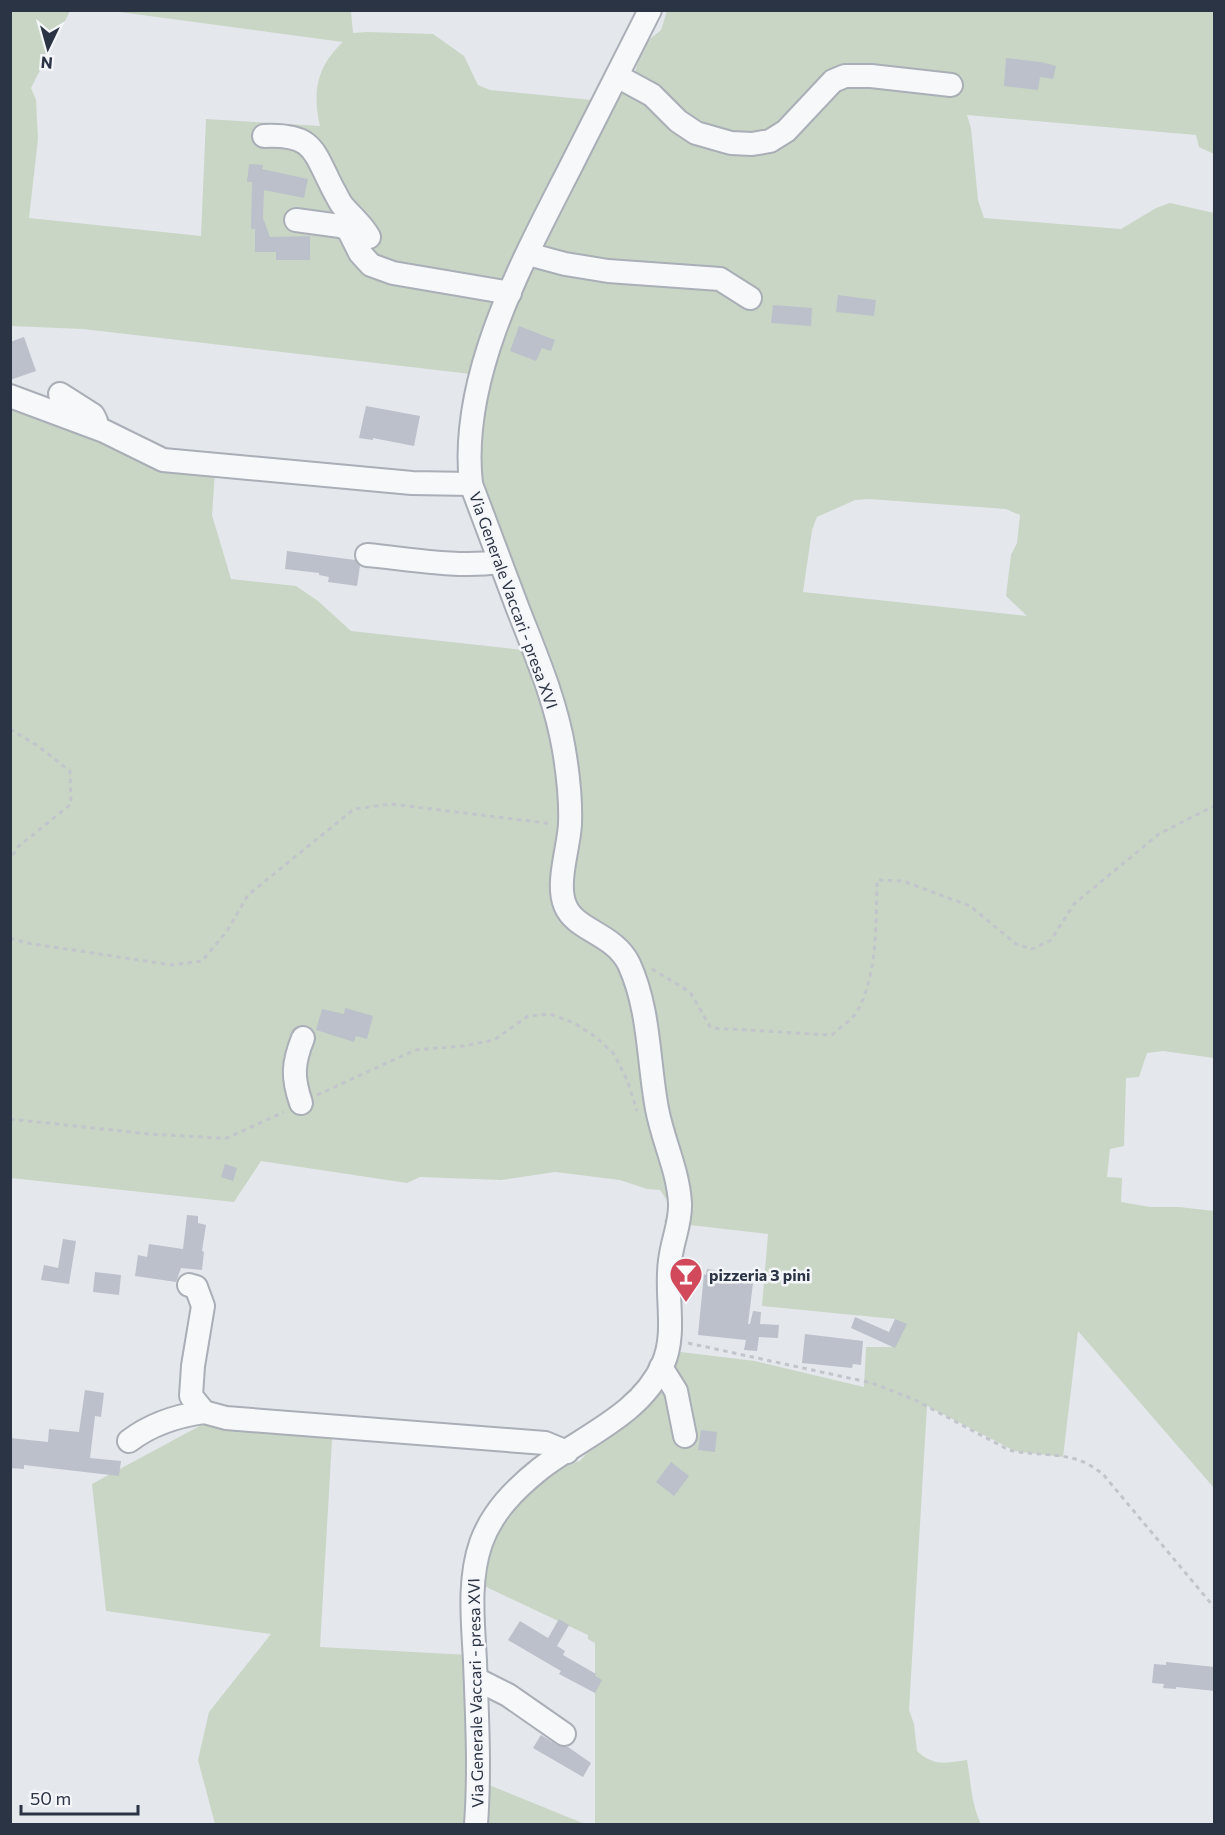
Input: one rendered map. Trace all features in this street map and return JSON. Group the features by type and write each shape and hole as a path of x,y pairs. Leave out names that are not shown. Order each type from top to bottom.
{"street":[{"name":"Via Generale Vaccari - presa XVI","path":"476,1824 479,1742 473,1595 474,1567 481,1544 492,1519 512,1494 543,1467 601,1430 635,1402 661,1367 669,1340 670,1257 678,1230 680,1207 677,1177 664,1142 656,1106 645,1014 629,965 620,949 609,939 576,919 565,906 562,886 569,837 569,785 558,720 535,651 471,484 469,464 474,413 494,332 528,254 650,10"},
{"path":"617,75 652,94 678,121 696,133 731,143 770,141 786,131 833,81 845,76 871,76 951,85"},
{"path":"264,136 302,140 312,149 342,205 357,219 380,258 393,273"},
{"path":"296,220 348,229 360,253 371,265 393,273 510,293"},
{"path":"528,254 565,264 608,271 720,279 750,298"},
{"path":"60,394 93,416 104,431"},
{"path":"10,396 104,431 163,460 412,483 471,484"},
{"path":"367,555 456,564 482,565 500,562"},
{"path":"302,1103 295,1085 295,1059 303,1038"},
{"path":"189,1285 196,1287 203,1306 193,1366 191,1396 204,1412"},
{"path":"661,1367 676,1391 685,1436"},
{"path":"129,1441 145,1429 185,1414 204,1412 226,1418 545,1443 567,1452"},
{"path":"476,1679 508,1695 564,1734"}],"path":[{"path":"10,729 38,746 70,771 71,804 19,846 10,859"},
{"path":"10,938 27,943 172,965 202,961 227,931 248,895 354,809 391,804 466,812 546,823 569,837"},
{"path":"650,967 690,992 711,1028 832,1035 855,1014 869,980 877,880 903,881 970,906 1016,944 1032,949 1051,940 1074,904 1159,834 1215,806"},
{"path":"10,1119 137,1133 227,1138 415,1050 463,1046 494,1040 528,1017 550,1014 574,1023 596,1037 614,1054 628,1082 638,1114"},
{"path":"669,1340 872,1383 913,1399 1009,1450 1024,1454 1069,1457 1083,1461 1102,1473 1215,1607"}],"green space":[{"path":"11,11 70,11 31,88 36,100 38,139 29,218 201,236 206,119 320,126 317,102 319,80 327,60 343,42 112,11 351,11 353,33 433,34 464,56 478,85 490,90 602,101 633,77 642,51 650,39 661,30 667,11 1214,11 1214,154 1199,147 1196,135 967,115 971,128 978,200 984,218 1121,229 1156,208 1170,203 1214,213 1214,1058 1163,1051 1147,1053 1139,1077 1126,1078 1124,1146 1110,1149 1107,1177 1122,1178 1121,1202 1150,1207 1179,1207 1214,1211 1214,1488 1078,1331 1063,1457 1015,1451 927,1406 909,1710 914,1724 917,1751 935,1762 967,1760 973,1800 981,1824 595,1824 595,1643 588,1639 588,1635 480,1584 494,1533 511,1513 519,1498 549,1470 580,1461 658,1369 656,1349 755,1361 864,1387 866,1347 894,1347 895,1319 762,1306 768,1234 664,1222 671,1206 660,1190 647,1189 620,1180 555,1172 501,1180 420,1177 407,1183 261,1161 234,1202 11,1178 11,404 215,472 212,515 231,579 296,586 318,601 351,631 523,650 474,477 488,376 83,329 11,326","holes":["869,499 1006,509 1020,515 1017,543 1011,555 1006,596 1027,616 803,592 812,530 817,517 855,500"]},
{"path":"220,1415 333,1423 320,1647 469,1655 489,1785 585,1824 215,1824 198,1760 209,1712 271,1634 106,1611 92,1484"}],"building":[{"path":"1006,58 1056,66 1053,79 1040,77 1038,90 1004,86"},
{"path":"249,164 263,165 262,169 308,179 304,198 264,190 263,218 270,237 310,236 310,260 276,260 276,252 255,252 255,229 251,229 252,182 247,182"},
{"path":"838,295 876,300 874,316 836,312"},
{"path":"773,305 812,308 811,326 771,323"},
{"path":"519,326 555,340 551,351 542,348 536,361 510,351"},
{"path":"24,337 36,371 10,380 10,342"},
{"path":"366,406 420,416 414,446 373,438 373,440 359,438"},
{"path":"287,551 355,560 360,566 357,586 328,582 329,577 319,575 319,573 285,569"},
{"path":"345,1008 373,1016 367,1039 356,1036 354,1042 316,1030 322,1009 344,1014"},
{"path":"225,1164 237,1168 233,1181 221,1177"},
{"path":"187,1215 198,1216 198,1223 206,1225 202,1270 181,1268 176,1282 135,1276 138,1255 147,1257 149,1244 183,1249"},
{"path":"63,1239 76,1241 69,1284 41,1280 44,1265 58,1268"},
{"path":"707,1269 754,1275 748,1324 750,1324 753,1311 761,1312 760,1324 779,1325 778,1338 759,1337 757,1351 744,1350 746,1340 698,1335 704,1274 706,1275"},
{"path":"95,1272 121,1275 119,1295 93,1292"},
{"path":"855,1317 889,1332 895,1319 907,1324 895,1348 851,1328"},
{"path":"805,1334 863,1341 861,1365 853,1364 852,1368 802,1363"},
{"path":"85,1390 104,1393 101,1417 95,1416 90,1458 121,1461 119,1476 24,1465 24,1469 10,1468 10,1438 48,1442 49,1429 79,1432"},
{"path":"701,1430 717,1432 715,1452 698,1450"},
{"path":"671,1462 689,1476 674,1496 656,1482"},
{"path":"559,1619 569,1625 557,1646 565,1651 563,1655 596,1674 595,1676 602,1680 595,1693 559,1674 561,1671 508,1640 520,1621 548,1638"},
{"path":"1166,1662 1215,1667 1215,1691 1163,1688 1164,1684 1152,1683 1154,1664 1166,1665"},
{"path":"541,1735 557,1745 568,1747 591,1763 583,1777 533,1748"}],"place":[{"name":"pizzeria 3 pini","path":"686,1303"}]}
